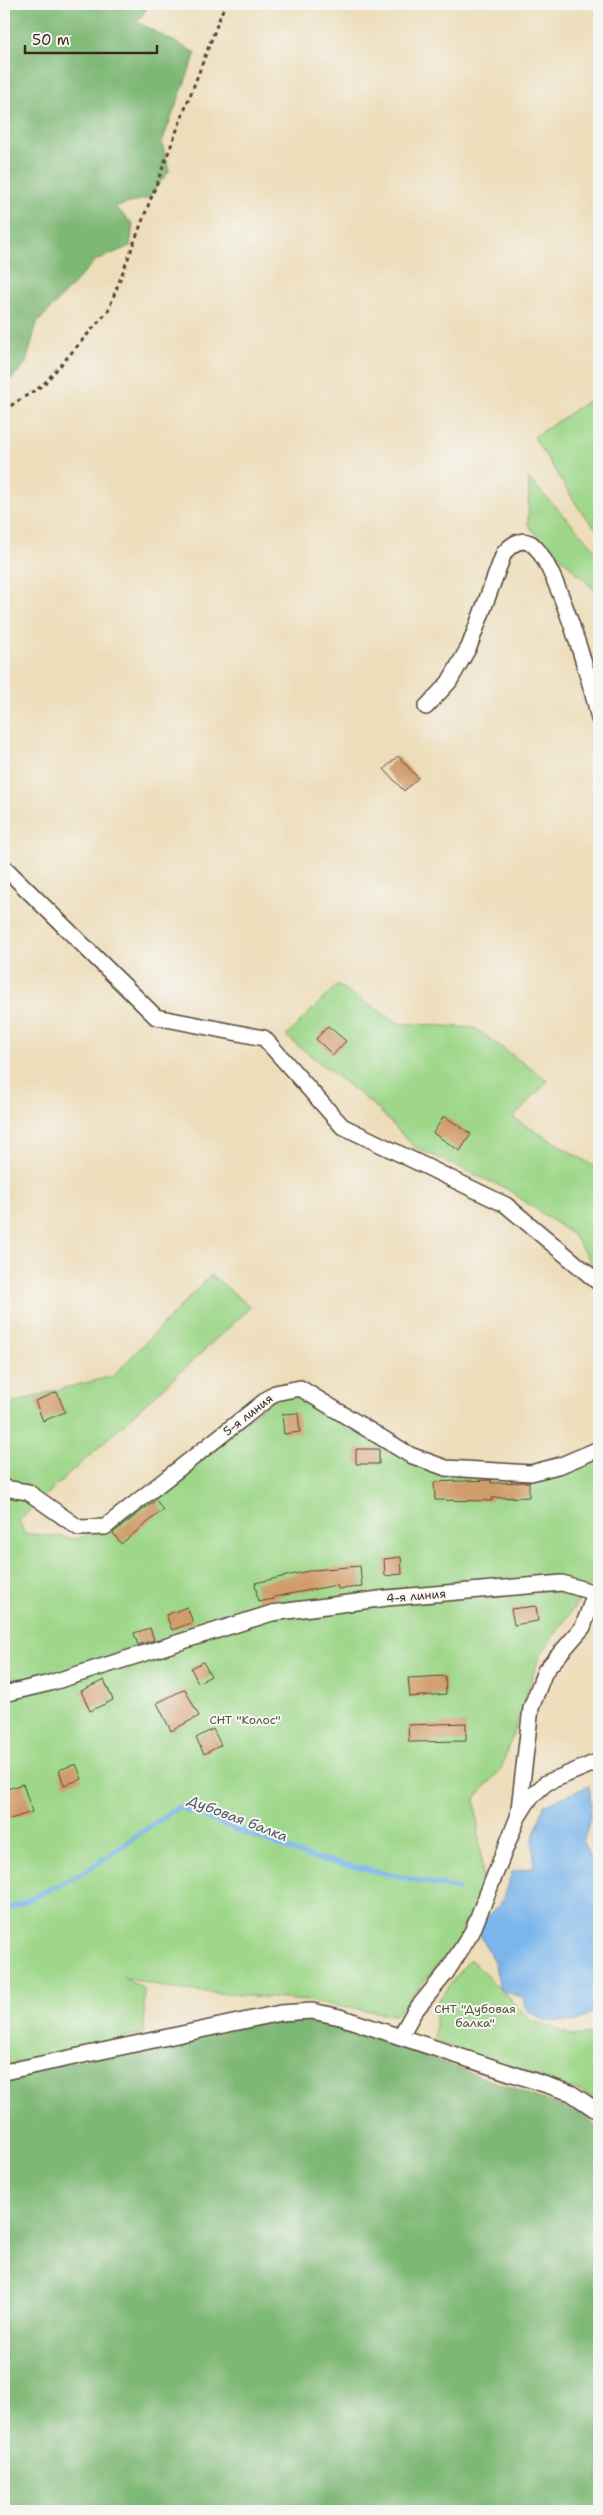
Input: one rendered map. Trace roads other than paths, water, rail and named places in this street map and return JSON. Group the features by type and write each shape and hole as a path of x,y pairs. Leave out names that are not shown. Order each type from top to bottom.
{"street":[{"path":"426,707 449,682 469,646 504,553 511,544 521,541 531,543 542,556 556,585 593,686 599,719"},
{"path":"4,867 156,1017 264,1038 342,1126 506,1205 599,1284"},
{"name":"5-я линия","path":"4,1488 28,1492 79,1528 105,1527 275,1393 300,1388 410,1455 446,1468 531,1473 561,1466 599,1449"},
{"name":"4-я линия","path":"4,1694 50,1682 272,1613 386,1598 562,1583 597,1591 582,1627 545,1671 530,1708 518,1817"},
{"path":"400,2037 414,2012 446,1973 472,1932 518,1817 530,1798 546,1783 599,1761"},
{"path":"4,2072 280,2013 312,2010 340,2017 571,2093 599,2112"}],"water":[{"path":"589,1786 590,1814 583,1842 599,1877 599,2008 577,2022 543,2020 527,2010 524,1998 500,1990 495,1964 477,1928 501,1903 512,1872 534,1867 533,1839 544,1805"}],"waterway":[{"name":"Дубовая балка","path":"4,1906 10,1909 85,1872 178,1807 306,1856 458,1889"}],"park label":[{"name":"СНТ \"Колос\"","path":"245,1720"},
{"name":"СНТ \"Дубовая балка\"","path":"475,2016"}]}
